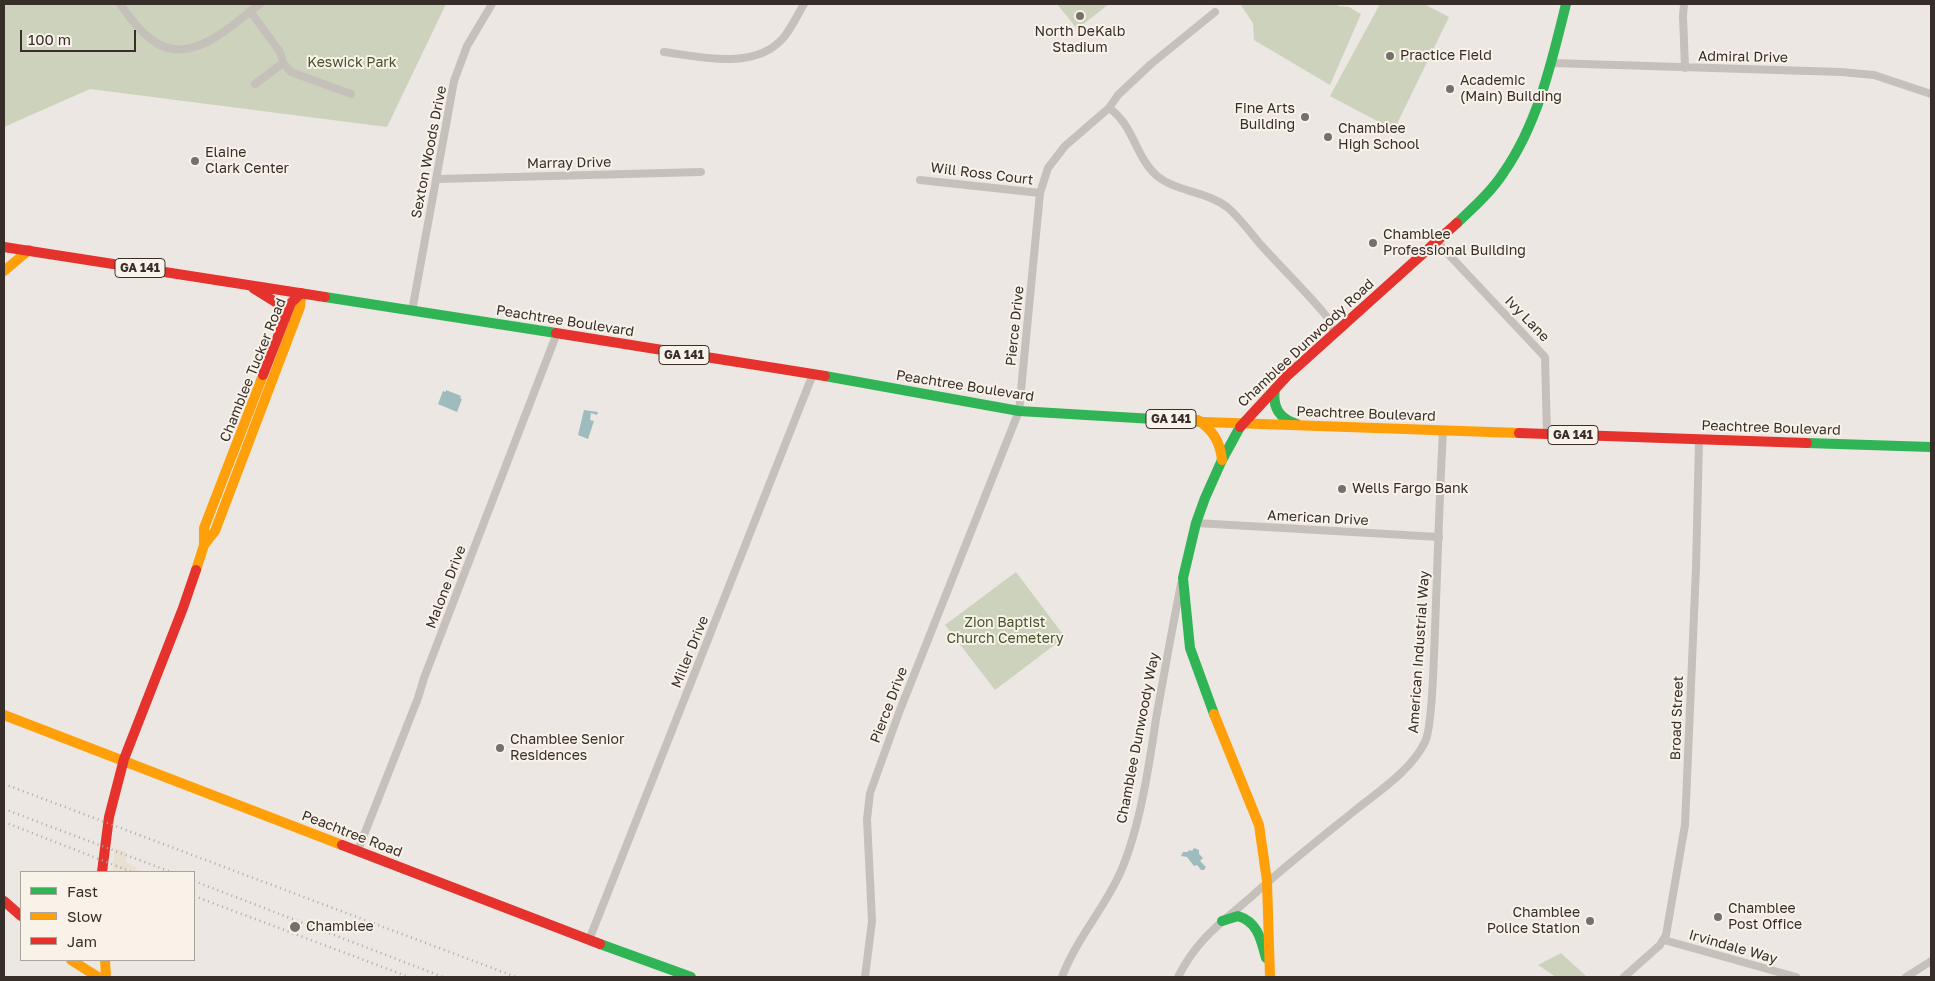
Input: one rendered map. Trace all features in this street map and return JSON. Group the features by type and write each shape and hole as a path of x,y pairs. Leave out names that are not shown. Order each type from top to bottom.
{"main road":[{"name":"Chamblee Dunwoody Road","path":"1270,975 1267,881 1259,825 1214,714 1190,648 1183,578 1196,523 1222,460 1242,424 1275,389 1343,324 1437,242 1504,173 1524,140 1552,63 1563,4"},
{"name":"Peachtree Boulevard","path":"4,247 301,292 412,312 813,374 1019,411 1242,424 1931,447"},
{"path":"4,271 29,250"},
{"path":"246,284 277,303 285,319"},
{"name":"Chamblee Tucker Road","path":"102,871 109,817 124,760 183,608 204,545 204,528 285,319 292,303 301,292"},
{"name":"Chamblee Tucker Road","path":"204,545 215,531 300,307 301,292"},
{"path":"1275,389 1272,400 1274,406 1291,423 1303,426"},
{"path":"1198,420 1216,436 1222,460"},
{"name":"Peachtree Road","path":"4,715 589,940 691,977"},
{"path":"4,901 20,915"},
{"path":"1222,921 1238,916 1251,922 1257,930 1270,975"},
{"path":"73,961 98,977"},
{"path":"105,961 106,977"}],"street":[{"path":"120,4 146,36 158,44 173,49 185,50 207,42 260,4"},
{"name":"Sexton Woods Drive","path":"412,312 424,240 438,179 454,81 467,46 492,4"},
{"path":"664,52 708,57 748,58 765,52 784,38 804,4"},
{"path":"1684,4 1685,68"},
{"path":"250,11 280,52 283,63 291,72 351,94"},
{"name":"Pierce Drive","path":"865,977 872,921 867,819 870,793 900,710 1019,411 1040,194 1048,168 1057,155 1075,136 1109,108 1132,80 1215,12"},
{"path":"255,84 283,63"},
{"name":"Admiral Drive","path":"1552,63 1874,75 1931,94"},
{"path":"1109,108 1116,112 1128,127 1145,160 1157,176 1169,184 1202,194 1228,208 1328,318 1334,333"},
{"name":"Marray Drive","path":"438,179 701,172"},
{"name":"Will Ross Court","path":"920,180 1040,194"},
{"name":"Ivy Lane","path":"1437,242 1545,357 1547,434"},
{"path":"1328,318 1343,324"},
{"name":"Malone Drive","path":"358,850 557,333"},
{"name":"Miller Drive","path":"589,940 813,374"},
{"name":"American Industrial Way","path":"1178,977 1194,951 1222,921 1267,881 1384,788 1406,768 1426,741 1433,672 1439,537 1438,511 1444,430"},
{"name":"Broad Street","path":"1664,940 1674,898 1685,825 1700,440"},
{"name":"American Drive","path":"1196,523 1439,537"},
{"name":"Chamblee Dunwoody Way","path":"1062,977 1121,871 1132,836 1148,770 1164,673 1183,578"},
{"path":"1624,977 1664,940"},
{"name":"Irvindale Way","path":"1664,940 1796,977"},
{"path":"1906,977 1931,960"}],"green space":[{"name":"Keswick Park","path":"4,4 446,4 387,127 90,89 4,127"},
{"name":"North DeKalb Stadium","path":"1057,4 1109,4 1077,29"},
{"path":"1240,4 1338,4 1338,6 1349,7 1361,14 1330,85 1254,40 1253,23"},
{"name":"Practice Field","path":"1380,4 1424,4 1449,17 1394,130 1330,96"},
{"name":"Zion Baptist Church Cemetery","path":"1016,572 1065,637 995,690 945,625"},
{"path":"1561,953 1587,977 1556,977 1538,965"}],"shaded area":[{"path":"114,848 126,852 126,862 140,871 113,871"}],"water":[{"path":"446,390 461,396 460,398 462,399 457,412 438,404 443,391 446,392"},
{"path":"584,410 598,412 597,415 591,413 590,420 594,421 588,439 578,435"},
{"path":"1194,848 1199,850 1199,854 1203,858 1200,861 1206,867 1204,870 1201,870 1197,865 1194,866 1187,857 1181,856 1183,852 1192,851"}],"railway":[{"path":"4,784 516,977"},
{"path":"4,809 168,871"},
{"path":"4,822 129,871"},
{"path":"195,881 443,977"},
{"path":"195,896 409,977"}],"traffic: fast":[{"path":"1457,223 1494,186 1516,153 1526,133 1542,91 1566,4"},
{"path":"325,297 556,333"},
{"path":"825,376 1019,411 1204,422"},
{"path":"1275,389 1274,395 1278,411 1286,419 1297,424"},
{"path":"1214,714 1190,648 1183,578 1196,523 1205,498 1222,460 1240,427"},
{"path":"1807,443 1931,447"},
{"path":"1222,921 1238,916 1250,923 1258,932 1266,958"},
{"path":"600,944 691,977"}],"traffic: slow":[{"path":"4,271 29,250"},
{"path":"204,545 215,531 300,307 301,293"},
{"path":"196,570 204,545 204,528 263,375"},
{"path":"1198,420 1215,437 1220,447 1222,460"},
{"path":"1204,422 1519,433"},
{"path":"1214,714 1259,825 1267,881 1270,977"},
{"path":"4,715 342,845"},
{"path":"73,961 98,977"},
{"path":"105,961 106,977"}],"traffic: jam":[{"path":"1240,427 1287,376 1457,223"},
{"path":"4,247 325,297"},
{"path":"253,288 277,303 285,319"},
{"path":"263,375 291,303 301,293"},
{"path":"556,333 825,376"},
{"path":"1519,433 1807,443"},
{"path":"102,871 109,817 124,759 196,570"},
{"path":"342,845 600,944"},
{"path":"4,901 20,915"}],"place":[{"name":"North DeKalb Stadium","path":"1080,16"},
{"name":"Practice Field","path":"1390,56"},
{"name":"Academic (Main) Building","path":"1450,89"},
{"name":"Fine Arts Building","path":"1305,117"},
{"name":"Chamblee High School","path":"1328,137"},
{"name":"Elaine Clark Center","path":"195,161"},
{"name":"Chamblee Professional Building","path":"1373,243"},
{"name":"Wells Fargo Bank","path":"1342,489"},
{"name":"Chamblee Senior Residences","path":"500,748"},
{"name":"Chamblee Post Office","path":"1718,917"},
{"name":"Chamblee Police Station","path":"1590,921"},
{"name":"Chamblee","path":"295,927"}]}
